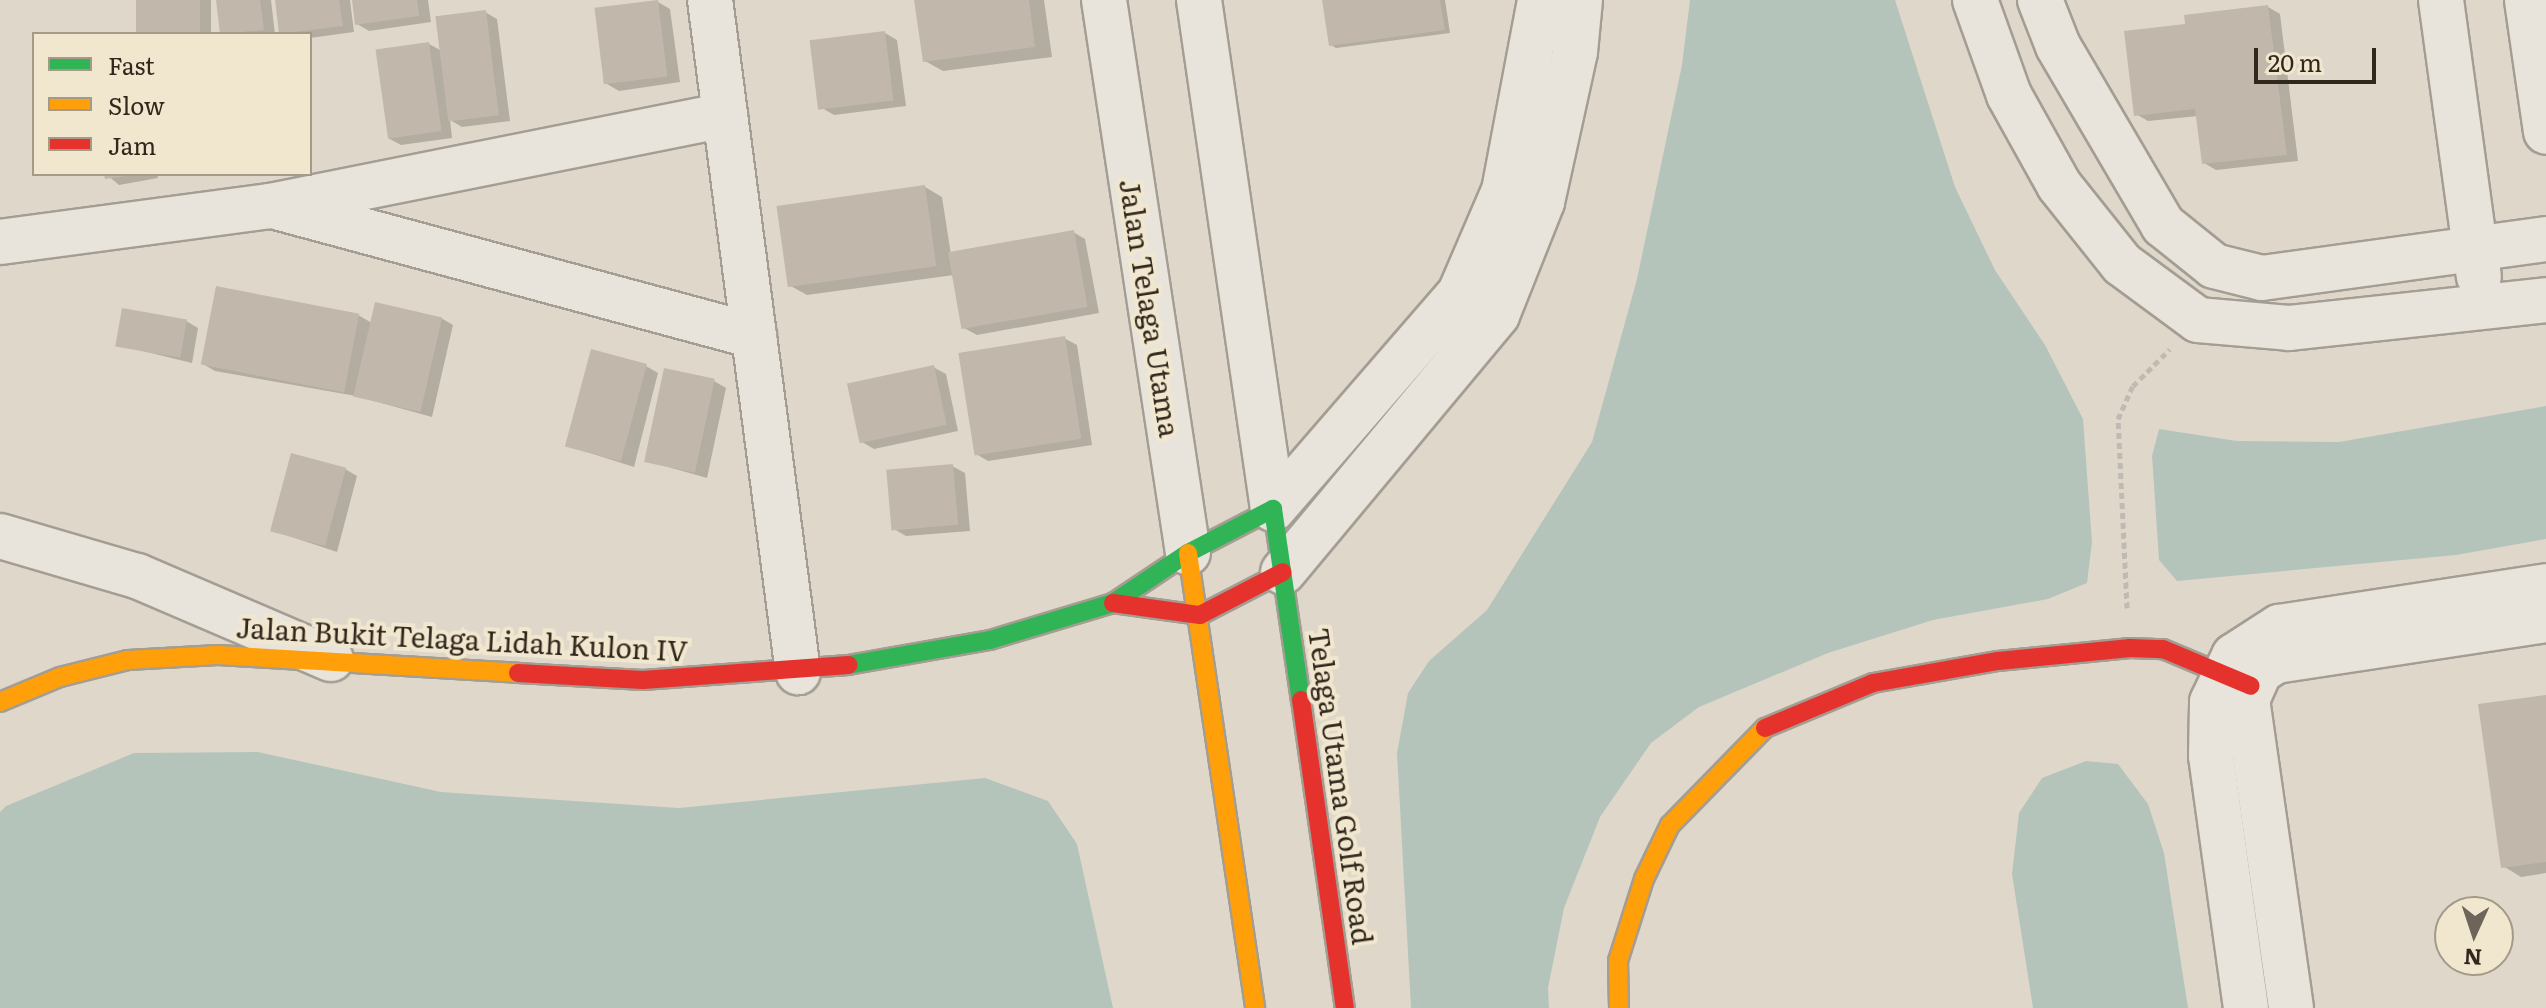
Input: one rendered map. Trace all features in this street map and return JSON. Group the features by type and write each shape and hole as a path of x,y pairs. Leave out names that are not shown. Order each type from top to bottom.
{"main road":[{"name":"Jalan Bukit Telaga Lidah Kulon IV","path":"0,702 60,677 128,660 218,655 643,680 798,672 990,640 1113,603 1188,553 1273,509"},
{"path":"1255,1008 1200,615 1283,572 1273,509"},
{"name":"Jalan Telaga Utama","path":"1188,553 1200,615"},
{"name":"Telaga Utama Golf Road","path":"1283,572 1345,1008"},
{"name":"Jalan Bukit Telaga Lidah Kulon IV","path":"1113,603 1200,615"},
{"path":"1619,1008 1618,961 1644,879 1670,825 1765,728 1873,683 1998,661 2130,648 2163,649 2236,680"}],"street":[{"path":"710,0 798,672"},
{"name":"Jalan Telaga Utama","path":"1104,0 1188,553"},
{"path":"1199,0 1273,509"},
{"path":"1273,509 1460,293 1504,191 1540,0"},
{"path":"1283,572 1497,315 1542,202 1575,52 1580,0"},
{"path":"1975,0 2009,95 2059,185 2122,264 2198,320 2289,328 2546,300"},
{"path":"2040,0 2066,59 2163,225 2214,266 2262,278 2546,239"},
{"path":"2441,0 2482,307"},
{"path":"2527,0 2546,132"},
{"path":"0,242 270,206 725,115"},
{"path":"270,206 754,336"},
{"path":"0,536 137,576 333,660"},
{"path":"2291,1008 2247,700 2236,680 2234,656 2279,627 2546,586"},
{"path":"2246,1008 2211,756 2212,702 2236,680 2276,661 2546,620"}],"path":[{"path":"2130,648 2118,419 2133,386 2198,320"}],"shaded area":[{"path":"1690,0 1895,0 1955,187 1995,270 2045,345 2083,419 2092,542 2087,583 2048,599 1933,620 1828,653 1699,707 1651,743 1600,817 1564,908 1548,988 1549,1008 1411,1008 1397,753 1408,693 1429,661 1487,610 1592,442 1637,279 1682,65"},
{"path":"2546,406 2546,539 2456,555 2177,581 2159,560 2152,456 2159,429 2237,441 2339,442"},
{"path":"258,752 441,792 679,808 985,778 1048,801 1077,844 1113,1008 0,1008 0,812 6,806 134,753"},
{"path":"2086,761 2118,764 2148,804 2164,853 2188,1008 2033,1008 2012,874 2019,813 2042,778"}],"building":[{"path":"136,0 200,0 200,32 136,32"},
{"path":"216,0 260,0 264,30 220,32"},
{"path":"275,0 339,0 343,26 279,32"},
{"path":"352,0 417,0 419,16 355,25"},
{"path":"658,0 667,76 604,84 594,8"},
{"path":"914,0 1029,0 1035,47 923,62"},
{"path":"1322,0 1440,0 1445,30 1329,46"},
{"path":"2268,5 2287,155 2202,164 2195,109 2134,116 2124,31 2185,24 2184,15"},
{"path":"486,10 499,115 448,121 435,16"},
{"path":"885,31 894,100 818,110 810,40"},
{"path":"429,42 442,131 388,139 376,50"},
{"path":"925,185 936,266 788,287 776,206"},
{"path":"1074,230 1088,307 961,329 948,252"},
{"path":"216,286 359,314 344,392 201,365"},
{"path":"375,302 442,318 420,412 353,397"},
{"path":"122,308 187,319 180,358 115,346"},
{"path":"1065,336 1081,439 975,456 958,353"},
{"path":"591,349 647,364 621,462 565,447"},
{"path":"934,365 947,425 860,443 847,384"},
{"path":"664,368 715,379 695,473 644,462"},
{"path":"291,453 346,468 325,546 270,531"},
{"path":"953,464 958,525 892,531 886,470"},
{"path":"2546,695 2546,862 2501,868 2478,704"}],"traffic: fast":[{"path":"848,665 990,640 1113,603 1188,553 1273,509 1301,700"}],"traffic: slow":[{"path":"1188,553 1255,1008"},
{"path":"0,702 60,677 128,660 218,655 518,673"},
{"path":"1619,1008 1618,961 1644,879 1670,825 1765,728"}],"traffic: jam":[{"path":"1113,603 1200,615 1283,572"},
{"path":"1765,728 1873,683 1998,661 2130,648 2163,649 2251,686"},
{"path":"518,673 643,680 848,665"},
{"path":"1301,700 1345,1008"}]}
